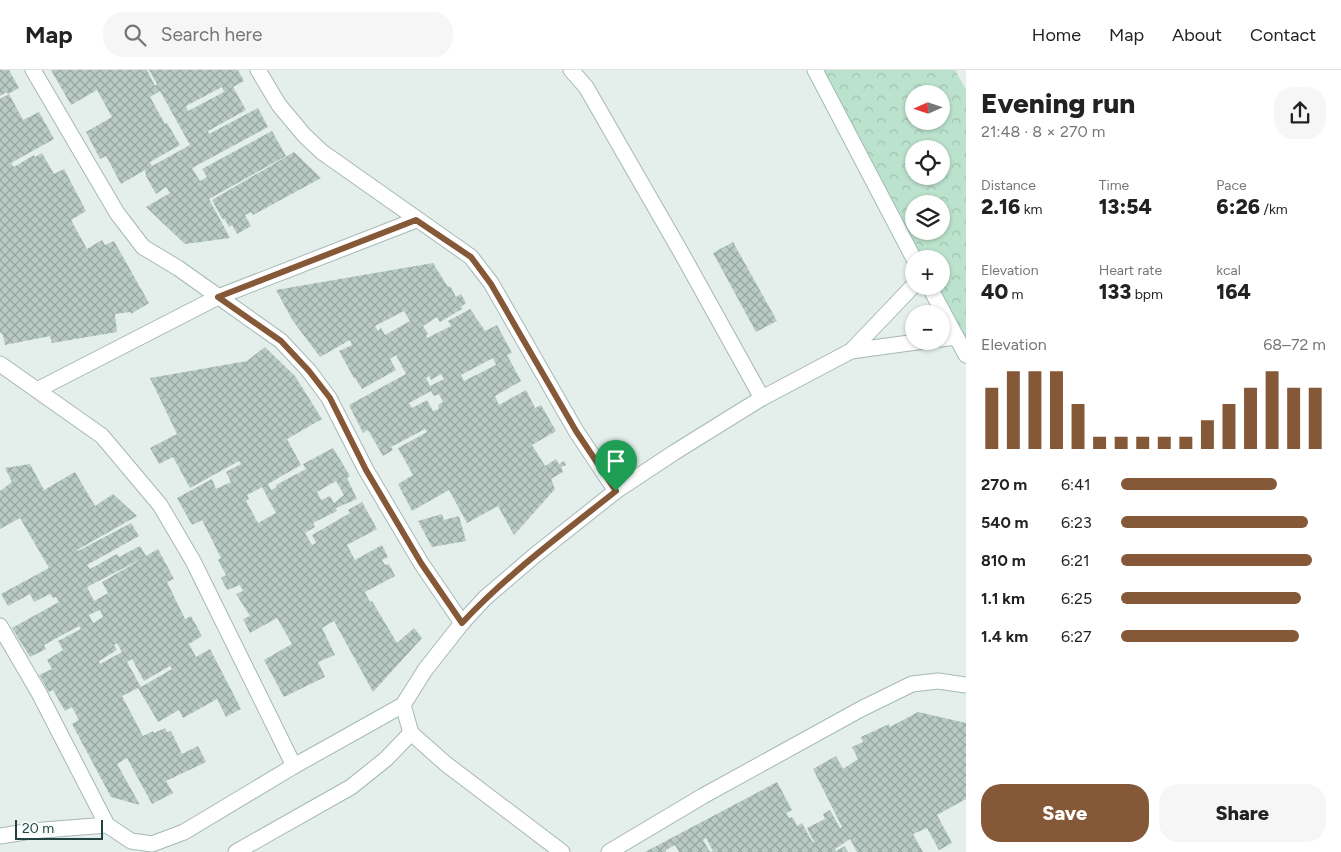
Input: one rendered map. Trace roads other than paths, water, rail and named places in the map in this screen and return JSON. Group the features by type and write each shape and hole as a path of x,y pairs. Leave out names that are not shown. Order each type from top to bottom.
{"street":[{"path":"33,70 117,213 143,247 178,268 281,341 309,371 330,398 366,470 421,563 462,623"},
{"path":"258,70 279,105 316,147 352,175 471,257 491,284 576,431 616,491"},
{"path":"571,70 586,87 762,398"},
{"path":"815,70 909,250"},
{"path":"37,390 218,297 416,220"},
{"path":"0,626 39,693 107,825 132,841 152,844 184,832 294,766 403,705 425,670 462,623 492,592 616,491 762,398 851,351 905,294"},
{"path":"950,339 966,355"},
{"path":"851,351 905,344"},
{"path":"0,364 102,436 160,505 193,561 294,766"},
{"path":"609,852 711,791 861,709 912,684 938,681 966,685"},
{"path":"403,705 411,733 446,764 562,852"},
{"path":"236,852 351,787 386,759 411,733"},
{"path":"0,836 31,831 107,825"}]}
